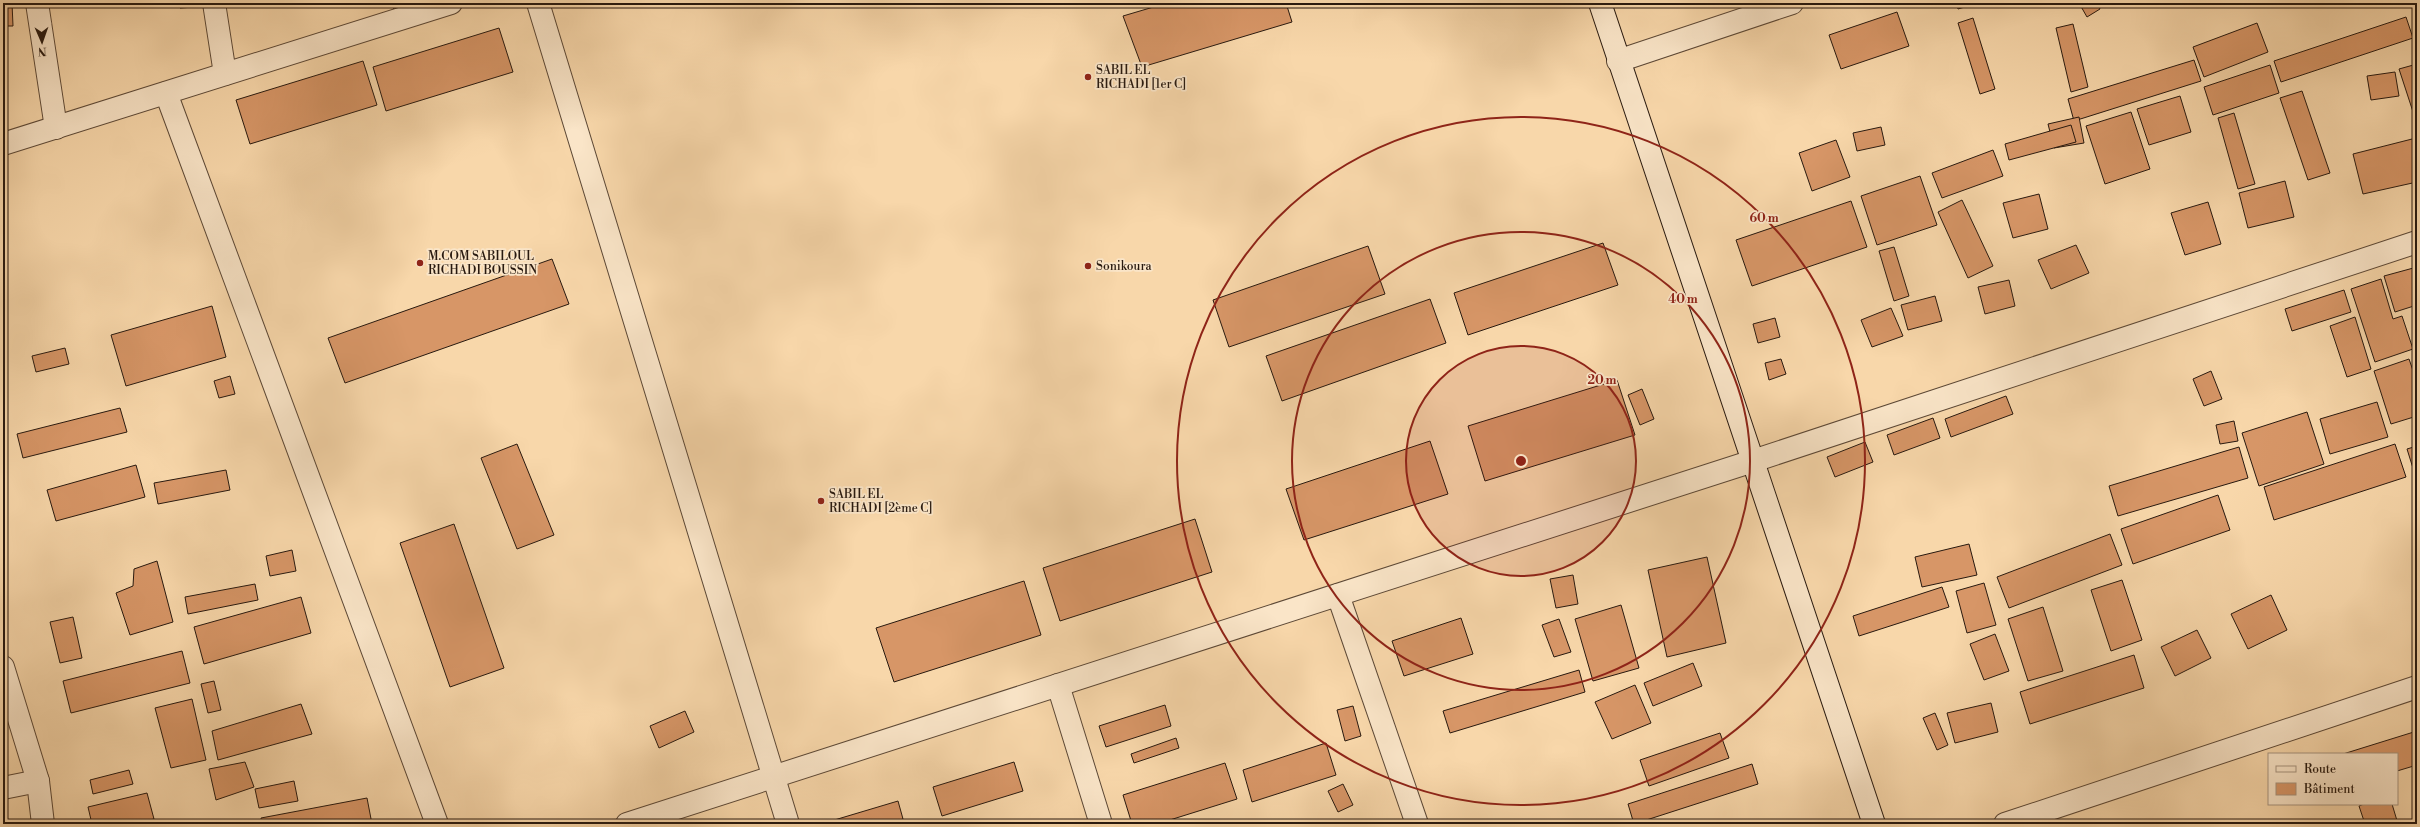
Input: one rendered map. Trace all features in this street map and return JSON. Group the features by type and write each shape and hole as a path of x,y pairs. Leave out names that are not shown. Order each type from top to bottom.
{"street":[{"path":"37,3 56,128"},
{"path":"214,3 225,74"},
{"path":"3,144 451,3"},
{"path":"538,3 788,824"},
{"path":"1600,3 1618,61 1874,824"},
{"path":"1618,61 1792,3"},
{"path":"166,93 436,824"},
{"path":"627,824 1753,461 2417,242"},
{"path":"1338,595 1417,824"},
{"path":"3,667 38,781 43,824"},
{"path":"1058,685 1101,824"},
{"path":"2005,824 2417,687"},
{"path":"3,788 38,781"}],"building":[{"path":"3,3 12,3 13,26 3,26"},
{"path":"181,3 208,3 209,6 180,8"},
{"path":"392,3 434,3 395,13"},
{"path":"1167,3 1286,3 1292,22 1142,67 1123,16"},
{"path":"1956,3 1978,3 1958,9"},
{"path":"2079,3 2097,3 2100,9 2087,17"},
{"path":"1897,12 1909,46 1841,69 1829,35"},
{"path":"2406,17 2413,38 2281,82 2274,61"},
{"path":"1973,18 1995,89 1980,94 1958,23"},
{"path":"2257,23 2268,52 2204,77 2193,47"},
{"path":"2073,24 2088,87 2071,92 2056,28"},
{"path":"499,28 513,72 386,111 373,67"},
{"path":"2194,60 2201,81 2074,121 2068,99"},
{"path":"363,61 377,105 250,144 236,100"},
{"path":"2417,64 2417,121 2416,121 2399,69"},
{"path":"2270,65 2279,93 2213,115 2204,87"},
{"path":"2395,72 2399,96 2371,100 2367,76"},
{"path":"2302,91 2330,173 2308,180 2280,98"},
{"path":"2180,96 2191,132 2149,145 2137,109"},
{"path":"2131,112 2150,169 2105,184 2086,126"},
{"path":"2234,113 2255,184 2238,189 2218,118"},
{"path":"2079,117 2084,143 2054,148 2048,124"},
{"path":"2071,125 2076,142 2009,160 2005,144"},
{"path":"1881,127 1885,145 1857,151 1853,133"},
{"path":"2416,138 2417,182 2363,194 2353,154"},
{"path":"1836,140 1850,177 1812,191 1799,153"},
{"path":"1993,150 2003,176 1942,198 1932,173"},
{"path":"1920,176 1937,225 1877,245 1861,196"},
{"path":"2285,181 2294,217 2248,228 2239,193"},
{"path":"2039,194 2048,229 2013,238 2003,203"},
{"path":"1962,200 1993,266 1968,278 1938,212"},
{"path":"1851,201 1867,247 1752,286 1736,240"},
{"path":"2208,202 2221,244 2185,255 2171,213"},
{"path":"1603,243 1618,285 1468,335 1454,293"},
{"path":"2076,245 2089,273 2051,289 2038,260"},
{"path":"1368,246 1385,294 1229,347 1213,300"},
{"path":"1894,247 1909,296 1894,301 1879,251"},
{"path":"552,259 569,304 345,383 328,338"},
{"path":"2417,267 2417,305 2395,312 2384,276"},
{"path":"2381,279 2393,319 2402,316 2413,349 2375,362 2351,289"},
{"path":"2009,280 2015,306 1985,314 1978,287"},
{"path":"2344,290 2351,312 2292,331 2285,309"},
{"path":"1935,296 1942,321 1908,330 1901,305"},
{"path":"1430,299 1446,343 1282,401 1266,356"},
{"path":"212,306 226,357 126,386 111,335"},
{"path":"1891,308 1903,336 1872,347 1861,320"},
{"path":"2355,317 2371,369 2347,377 2330,326"},
{"path":"1775,318 1780,337 1758,343 1753,324"},
{"path":"65,348 69,364 36,372 32,356"},
{"path":"1781,359 1786,374 1769,380 1765,363"},
{"path":"2409,359 2417,382 2417,416 2391,424 2374,371"},
{"path":"2211,371 2222,399 2204,406 2193,379"},
{"path":"230,376 235,394 219,398 214,381"},
{"path":"1617,380 1635,435 1485,481 1468,426"},
{"path":"1642,389 1654,419 1640,425 1628,395"},
{"path":"2006,396 2013,414 1951,437 1945,419"},
{"path":"2377,402 2388,437 2330,454 2320,419"},
{"path":"120,408 127,432 23,458 17,434"},
{"path":"2307,412 2324,464 2259,486 2242,433"},
{"path":"1933,418 1940,438 1894,455 1887,435"},
{"path":"2234,421 2238,441 2220,444 2216,425"},
{"path":"1430,441 1448,494 1304,540 1286,489"},
{"path":"1865,442 1873,462 1835,477 1827,457"},
{"path":"517,444 554,535 517,549 481,458"},
{"path":"2395,444 2406,477 2274,520 2264,487"},
{"path":"2417,446 2417,481 2407,449"},
{"path":"2239,447 2248,478 2118,516 2109,486"},
{"path":"136,465 145,497 56,521 47,490"},
{"path":"226,470 230,490 158,504 154,483"},
{"path":"2218,495 2230,530 2133,564 2121,529"},
{"path":"1195,519 1212,572 1060,621 1043,568"},
{"path":"454,524 504,668 450,687 400,543"},
{"path":"2110,534 2122,565 2009,608 1997,577"},
{"path":"1969,544 1977,575 1922,587 1915,557"},
{"path":"292,550 296,571 270,576 266,556"},
{"path":"1707,557 1726,643 1667,657 1648,570"},
{"path":"157,561 173,622 130,635 116,593 133,586 134,569"},
{"path":"1573,575 1578,604 1556,608 1550,579"},
{"path":"2122,580 2142,640 2111,651 2091,590"},
{"path":"1024,581 1041,635 894,682 876,628"},
{"path":"1984,583 1996,625 1967,633 1956,591"},
{"path":"255,584 258,600 188,614 185,597"},
{"path":"1942,587 1949,607 1859,636 1853,616"},
{"path":"2271,595 2287,630 2248,649 2231,614"},
{"path":"301,597 311,633 204,664 194,627"},
{"path":"1621,605 1639,668 1593,681 1575,619"},
{"path":"2043,607 2063,671 2028,681 2008,619"},
{"path":"73,617 82,658 60,663 50,622"},
{"path":"1461,618 1473,654 1404,676 1392,641"},
{"path":"1559,619 1571,652 1554,657 1542,625"},
{"path":"2197,630 2211,658 2175,676 2161,647"},
{"path":"1995,634 2009,671 1984,680 1970,644"},
{"path":"182,651 190,683 71,713 63,681"},
{"path":"2134,655 2144,688 2030,724 2020,692"},
{"path":"1693,663 1702,686 1653,706 1644,683"},
{"path":"1579,670 1585,692 1450,733 1443,711"},
{"path":"214,681 221,710 208,713 201,684"},
{"path":"1635,685 1651,723 1612,739 1595,702"},
{"path":"192,699 206,760 171,768 155,708"},
{"path":"1991,703 1998,732 1955,743 1947,713"},
{"path":"301,704 312,734 218,760 212,731"},
{"path":"1165,705 1171,726 1106,747 1099,726"},
{"path":"1353,706 1361,736 1345,741 1337,710"},
{"path":"685,711 694,732 659,748 650,726"},
{"path":"1935,713 1948,745 1937,750 1923,718"},
{"path":"2417,731 2417,765 2398,771 2398,753 2346,753"},
{"path":"1720,733 1729,758 1649,786 1640,760"},
{"path":"1176,738 1179,748 1134,763 1131,754"},
{"path":"1326,743 1336,775 1252,802 1243,770"},
{"path":"245,762 254,787 216,800 209,769"},
{"path":"1014,762 1023,791 942,816 933,787"},
{"path":"1225,763 1237,799 1157,824 1132,824 1123,795"},
{"path":"1752,764 1758,784 1634,824 1628,804"},
{"path":"129,770 133,784 93,794 90,780"},
{"path":"294,781 298,801 259,808 255,789"},
{"path":"1343,784 1353,805 1338,812 1328,791"},
{"path":"147,793 154,819 134,824 92,824 88,807"},
{"path":"367,798 372,824 262,824 261,818"},
{"path":"898,801 903,819 887,824 821,824"},
{"path":"2392,805 2398,824 2365,824 2359,806"}],"place":[{"name":"SABIL EL RICHADI [1er C]","path":"1088,77"},
{"name":"M.COM SABILOUL RICHADI BOUSSIN","path":"420,263"},
{"name":"Sonikoura","path":"1088,266"},
{"name":"SABIL EL RICHADI [2ème C]","path":"821,501"}]}
